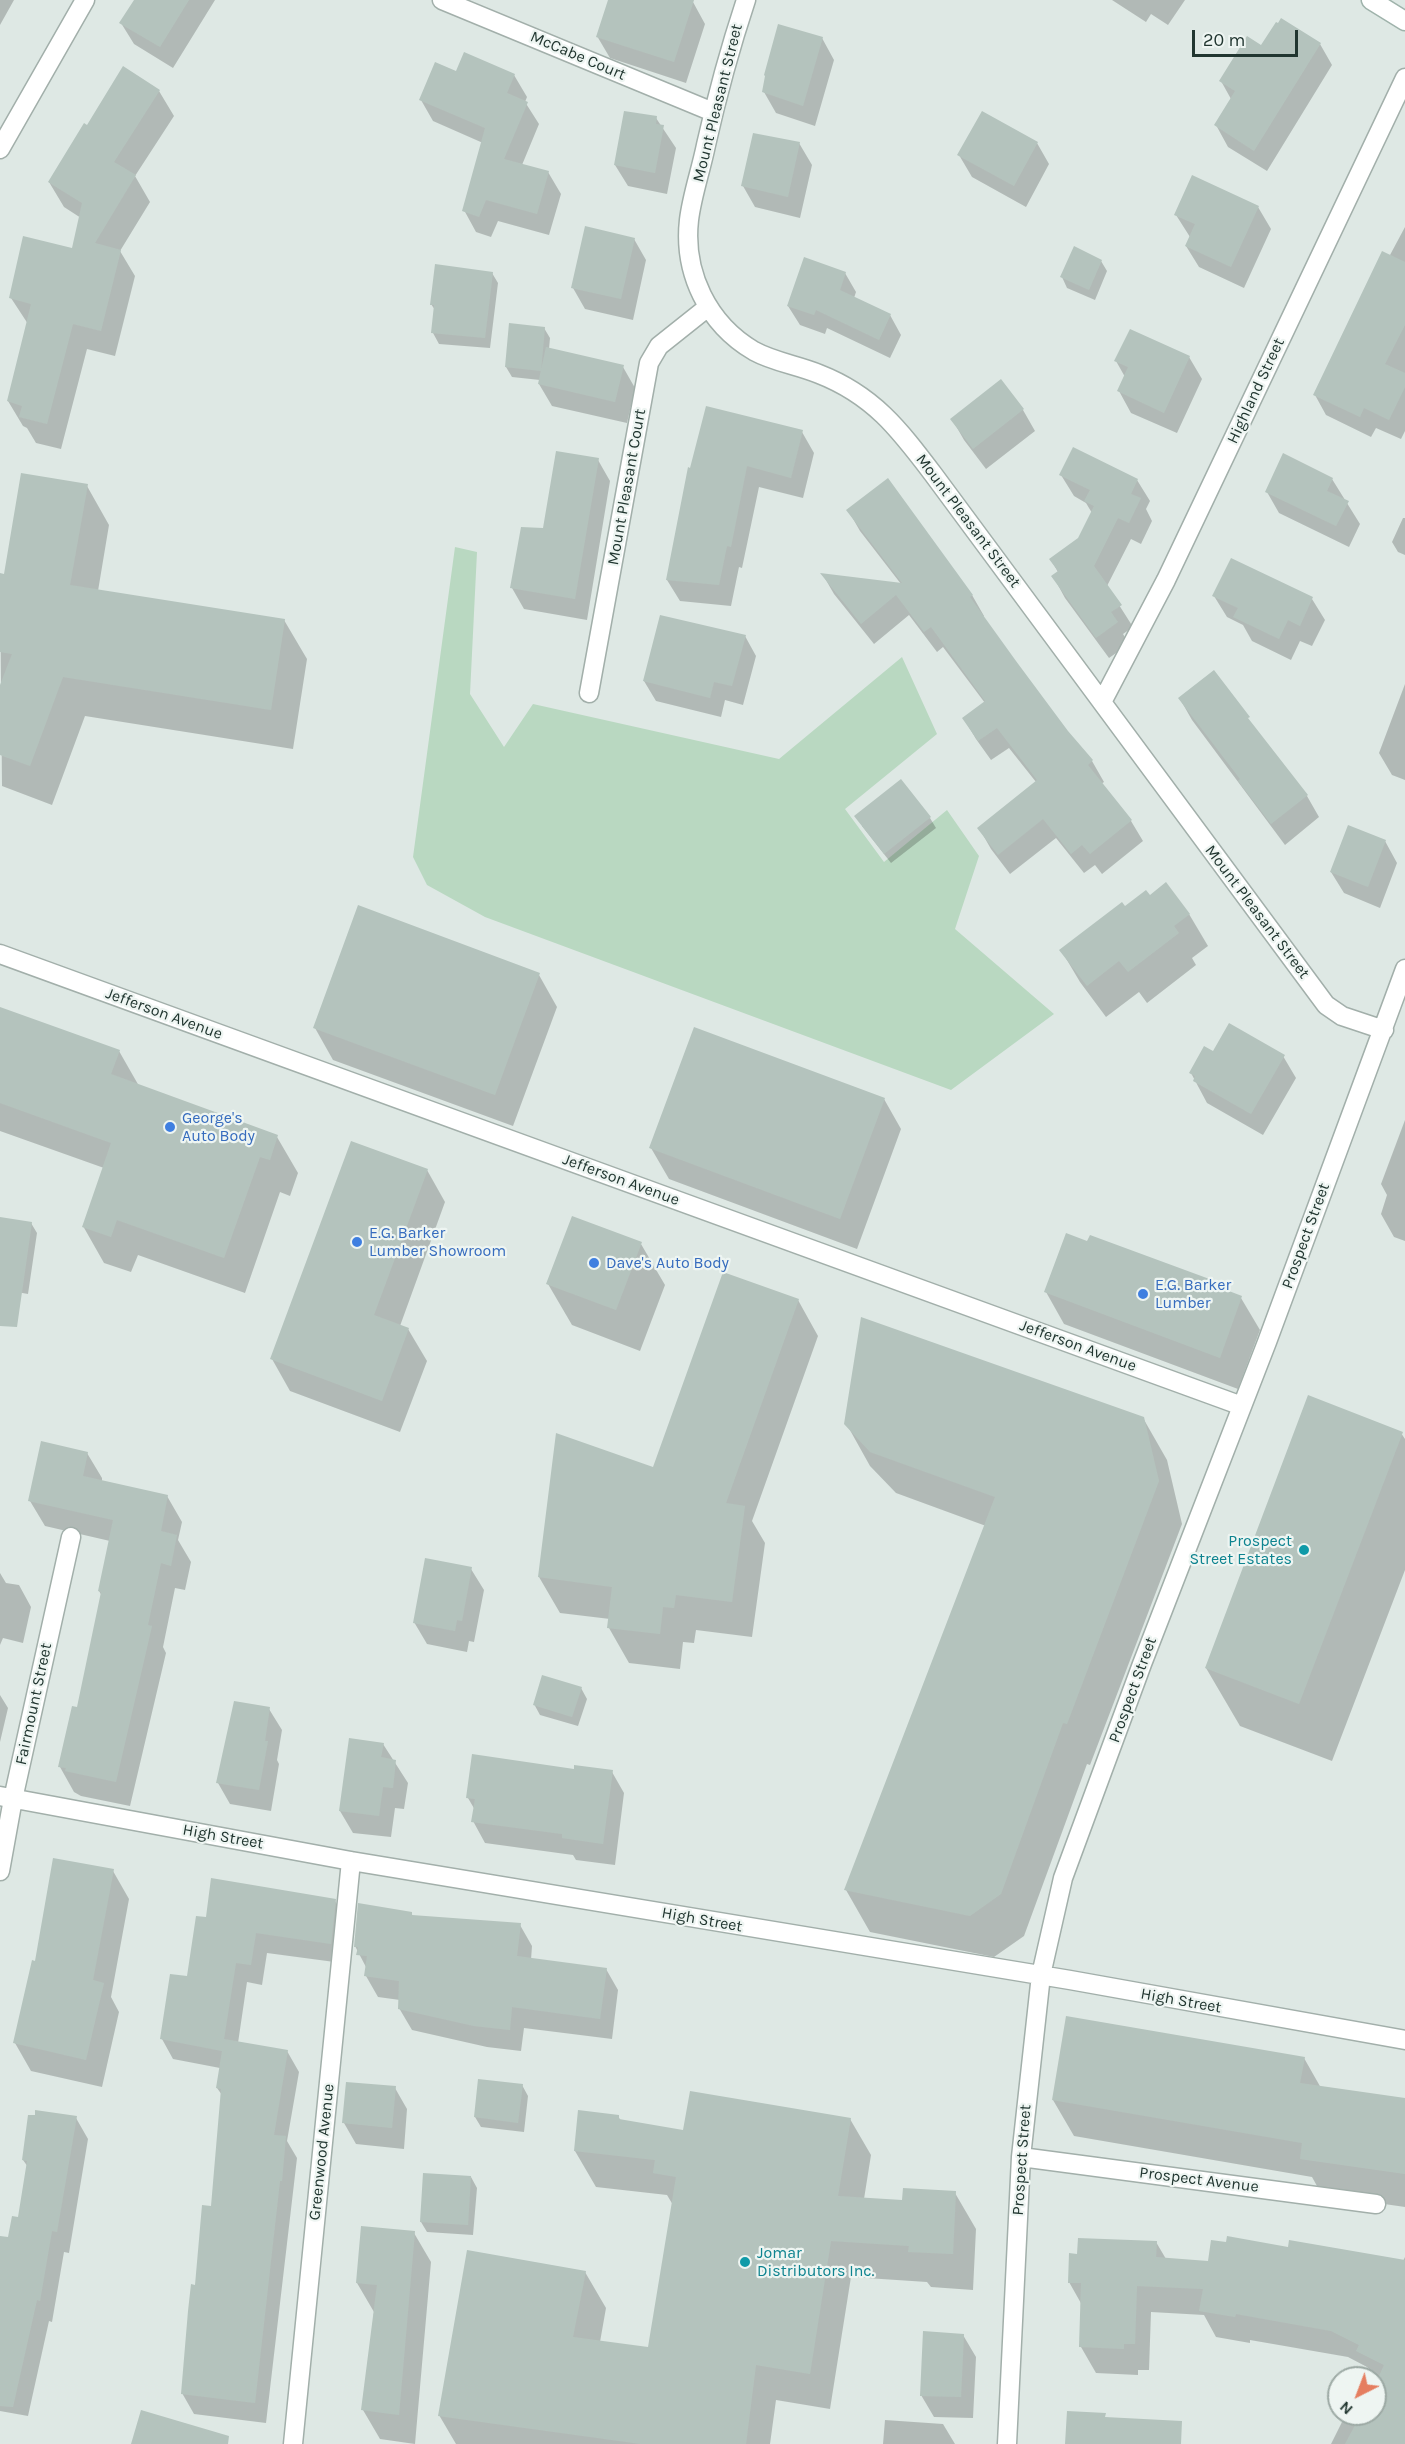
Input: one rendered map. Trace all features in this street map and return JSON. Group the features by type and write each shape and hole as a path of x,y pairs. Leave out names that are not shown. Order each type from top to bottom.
{"street":[{"path":"0,149 86,0"},
{"name":"McCabe Court","path":"442,0 713,112"},
{"name":"Mount Pleasant Street","path":"746,0 713,112 691,209 688,234 693,272 708,307 724,327 754,351 842,384 868,400 884,414 905,437 1326,1005 1342,1016 1384,1030"},
{"path":"1371,0 1405,21"},
{"name":"Highland Street","path":"1102,702 1166,580 1405,78"},
{"name":"Mount Pleasant Court","path":"589,693 649,363 658,346 708,307"},
{"name":"Jefferson Avenue","path":"0,954 1242,1406"},
{"name":"Prospect Street","path":"1007,2444 1021,2157 1041,1976 1063,1878 1142,1664 1384,1030 1405,969"},
{"name":"Fairmount Street","path":"0,1871 7,1798 71,1537"},
{"name":"High Street","path":"7,1798 351,1861 1041,1976 1405,2040"},
{"name":"Greenwood Avenue","path":"292,2444 351,1861"},
{"name":"Prospect Avenue","path":"1021,2157 1376,2204"}],"green space":[{"path":"455,547 477,552 470,694 504,747 533,704 779,759 902,657 937,734 845,809 884,862 947,810 979,856 955,929 1054,1014 951,1090 485,917 427,885 413,857"}],"building":[{"path":"134,0 189,0 160,47 119,23"},
{"path":"608,0 694,0 674,62 596,37"},
{"path":"1281,18 1321,43 1254,151 1214,125 1235,91 1219,81 1247,36 1261,45"},
{"path":"778,24 823,37 803,106 762,92 764,75"},
{"path":"464,52 515,74 507,93 528,102 504,159 549,171 537,214 486,200 479,217 462,211 485,128 419,100 435,62 456,71"},
{"path":"123,66 160,90 114,162 136,175 95,243 121,250 101,331 73,324 47,424 19,417 22,406 7,401 31,304 9,298 23,236 72,248 82,203 48,182 84,123 87,125"},
{"path":"624,111 657,116 656,124 664,125 655,173 614,165"},
{"path":"982,111 1038,142 1014,186 957,155"},
{"path":"753,133 800,142 788,197 741,186"},
{"path":"1192,175 1259,206 1231,267 1185,246 1195,224 1174,215"},
{"path":"585,226 635,238 621,299 571,288"},
{"path":"1074,246 1102,260 1089,290 1060,277"},
{"path":"1382,251 1405,262 1405,325 1385,364 1405,373 1405,387 1389,420 1364,408 1360,417 1313,395"},
{"path":"804,257 846,272 840,290 891,314 879,340 816,310 814,315 787,306"},
{"path":"435,264 493,272 485,338 431,333 434,305 430,305"},
{"path":"509,323 545,327 541,371 505,367"},
{"path":"1130,329 1190,356 1164,413 1117,391 1128,367 1114,361"},
{"path":"546,347 624,365 615,402 538,384"},
{"path":"1001,379 1024,409 973,449 950,419"},
{"path":"706,406 803,430 791,478 747,466 731,547 727,546 719,585 666,580 688,467 690,468"},
{"path":"1073,447 1138,479 1131,494 1141,498 1129,523 1118,518 1094,566 1122,605 1111,612 1118,622 1096,638 1051,576 1058,571 1049,559 1078,538 1094,506 1084,501 1090,490 1059,475"},
{"path":"556,451 599,458 575,599 510,588 521,527 543,528"},
{"path":"1283,453 1333,478 1327,491 1349,501 1336,526 1265,492"},
{"path":"21,473 88,484 70,585 285,619 271,710 63,677 30,766 0,755 0,685 12,654 0,652 0,573 4,574"},
{"path":"888,478 973,595 970,597 1016,661 1068,731 1093,760 1088,765 1132,820 1090,854 1082,845 1071,854 1043,819 998,855 977,828 1037,780 997,728 978,741 962,718 985,701 931,627 924,632 896,595 861,624 820,573 902,583 846,510"},
{"path":"1231,558 1313,597 1300,626 1288,620 1279,639 1233,617 1238,608 1212,596"},
{"path":"660,615 746,635 732,686 714,682 710,698 643,681"},
{"path":"1214,670 1308,795 1271,824 1178,698"},
{"path":"901,779 931,817 884,854 854,816"},
{"path":"1348,825 1386,840 1368,887 1330,872"},
{"path":"1166,882 1190,914 1174,926 1179,933 1128,972 1119,961 1087,986 1059,950 1122,902 1125,906 1146,890 1150,895"},
{"path":"358,905 540,973 495,1095 313,1028"},
{"path":"0,1007 120,1050 111,1074 278,1135 270,1160 260,1157 224,1258 117,1220 111,1237 82,1227 111,1143 0,1103"},
{"path":"1229,1023 1285,1055 1251,1114 1193,1081 1195,1076 1189,1073 1204,1046 1213,1051"},
{"path":"694,1027 885,1098 840,1219 649,1148"},
{"name":"E.G. Barker Lumber Showroom","path":"351,1141 428,1169 374,1315 409,1328 382,1401 270,1359"},
{"name":"Dave's Auto Body","path":"572,1216 642,1242 616,1310 546,1284"},
{"path":"0,1217 32,1222 17,1327 0,1326"},
{"name":"E.G. Barker Lumber","path":"1066,1233 1087,1241 1090,1235 1223,1284 1221,1288 1242,1296 1220,1358 1044,1292"},
{"path":"723,1272 799,1299 726,1503 745,1506 732,1602 676,1595 674,1608 663,1607 660,1634 607,1628 612,1587 538,1577 556,1433 653,1467"},
{"path":"861,1317 1144,1417 1159,1481 1067,1724 1063,1723 1001,1894 970,1916 844,1890 995,1497 870,1452 844,1424"},
{"name":"Prospect Street Estates","path":"1308,1395 1403,1432 1299,1704 1205,1668"},
{"path":"41,1441 88,1452 83,1476 168,1495 161,1531 177,1535 171,1566 161,1563 148,1625 152,1626 116,1782 65,1771 66,1768 58,1767 72,1706 77,1707 101,1592 98,1591 113,1520 28,1501"},
{"path":"425,1558 472,1567 462,1621 457,1620 455,1631 413,1623"},
{"path":"542,1675 582,1687 572,1717 533,1705"},
{"path":"234,1701 270,1707 265,1741 268,1741 259,1790 216,1783"},
{"path":"349,1738 384,1743 381,1757 396,1760 393,1788 383,1787 379,1816 339,1811"},
{"path":"472,1754 574,1769 574,1765 613,1770 603,1844 562,1838 562,1834 471,1822 475,1799 466,1798"},
{"path":"53,1858 114,1869 93,1980 104,1983 86,2060 13,2043 32,1960 35,1961"},
{"path":"211,1878 336,1899 331,1944 256,1933 251,1965 236,1963 224,2039 288,2050 274,2135 286,2136 282,2181 280,2181 255,2403 181,2394 191,2284 195,2285 202,2205 211,2206 221,2089 216,2088 222,2051 160,2039 170,1974 187,1976 196,1916 206,1917"},
{"path":"358,1903 412,1912 412,1915 521,1923 517,1956 607,1968 600,2019 512,2007 510,2030 474,2026 398,2009 399,1981 364,1976 367,1956 356,1955 358,1947 354,1947"},
{"path":"1066,2016 1305,2057 1300,2083 1405,2098 1405,2174 1300,2159 1302,2143 1052,2100"},
{"path":"478,2079 523,2084 518,2123 474,2117"},
{"path":"346,2082 396,2086 392,2128 342,2123"},
{"path":"690,2091 851,2118 838,2196 902,2200 903,2188 956,2191 953,2254 908,2252 909,2246 831,2241 810,2374 756,2365 746,2444 641,2444 438,2416 467,2250 586,2271 573,2337 648,2347 676,2177 653,2173 655,2160 574,2151 578,2110 619,2115 619,2119 683,2130"},
{"path":"35,2110 77,2116 57,2232 52,2231 40,2301 37,2300 13,2407 0,2406 0,2236 8,2237 12,2216 18,2217 27,2161 22,2160 28,2115 35,2115"},
{"path":"423,2173 471,2176 468,2225 420,2222"},
{"path":"361,2226 415,2231 399,2415 361,2410 377,2285 356,2283"},
{"path":"1227,2236 1288,2247 1289,2240 1405,2260 1405,2444 1345,2444 1355,2426 1387,2426 1387,2366 1356,2351 1359,2345 1331,2331 1236,2314 1235,2317 1199,2311 1203,2289 1137,2286 1135,2344 1124,2344 1124,2349 1079,2347 1081,2283 1068,2283 1069,2253 1077,2254 1078,2238 1157,2241 1156,2257 1208,2261 1211,2240 1226,2242"},
{"path":"923,2331 964,2334 961,2397 920,2396"},
{"path":"141,2410 229,2436 228,2444 131,2444"},
{"path":"1067,2411 1106,2413 1105,2417 1182,2421 1181,2444 1065,2444"}],"place":[{"name":"George's Auto Body","path":"170,1127"},
{"name":"E.G. Barker Lumber Showroom","path":"357,1242"},
{"name":"Dave's Auto Body","path":"594,1263"},
{"name":"E.G. Barker Lumber","path":"1143,1294"},
{"name":"Prospect Street Estates","path":"1304,1550"},
{"name":"Jomar Distributors Inc.","path":"745,2262"}]}
